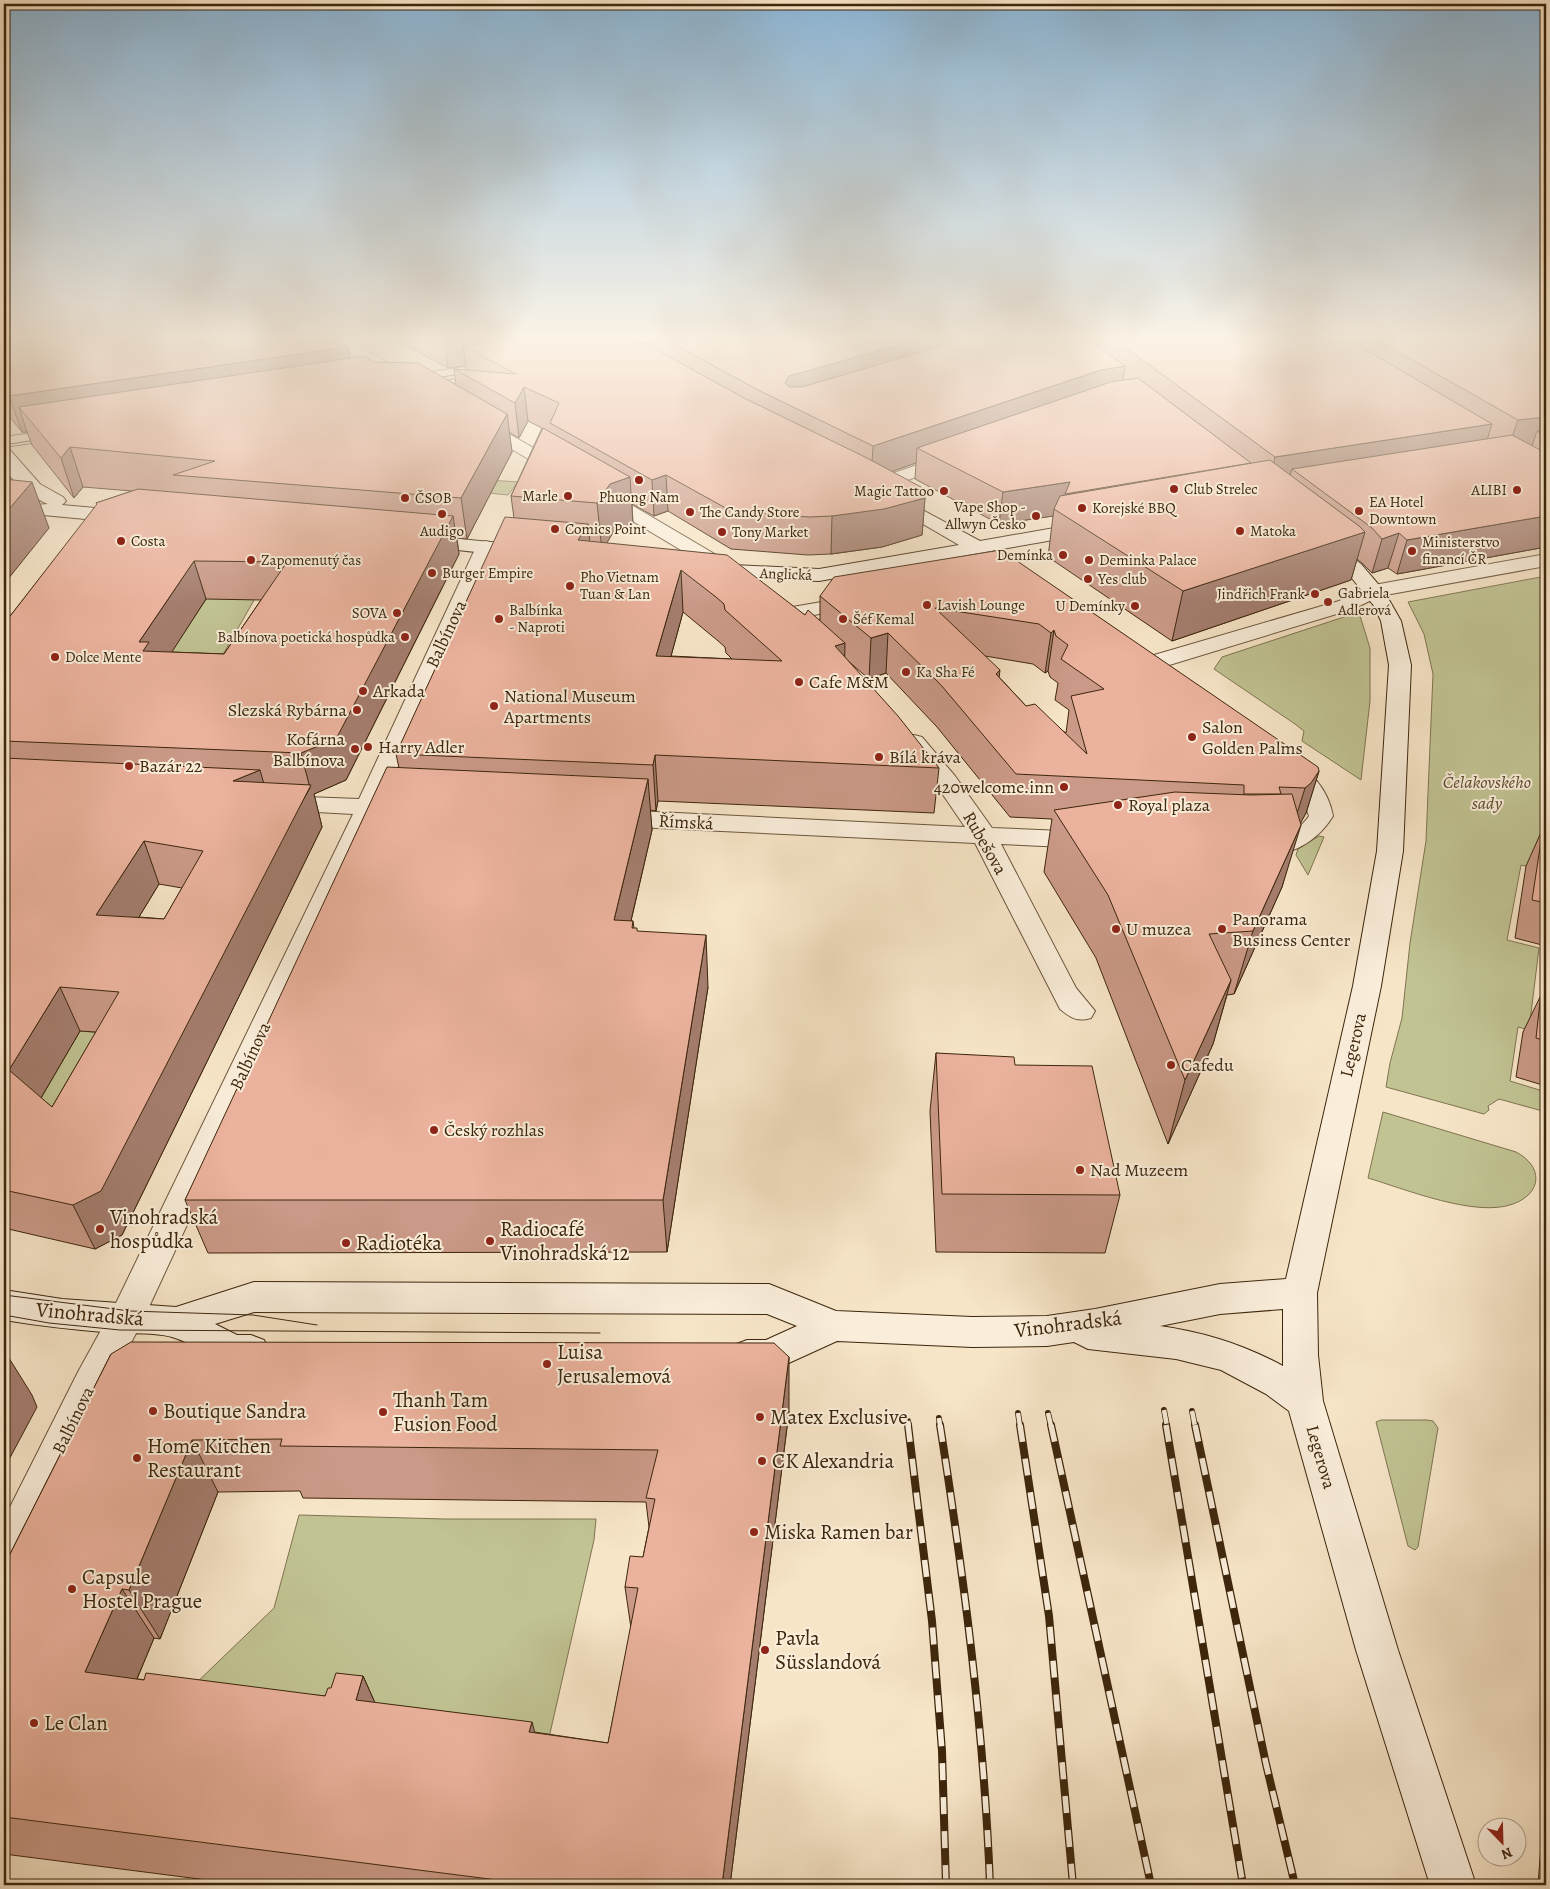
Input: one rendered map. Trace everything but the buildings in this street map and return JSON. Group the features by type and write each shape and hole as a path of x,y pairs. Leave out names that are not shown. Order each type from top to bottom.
{"street":[{"path":"490,428 730,571 802,634"},
{"path":"4,442 84,430"},
{"path":"4,454 20,474 40,493 52,500 96,514"},
{"path":"870,487 963,455"},
{"path":"20,474 9,508 43,509 142,518"},
{"path":"845,572 874,575 906,573 998,561 977,547 853,478"},
{"path":"84,530 96,514"},
{"name":"Anglická","path":"682,566 792,575 845,572 1102,525"},
{"name":"Legerova","path":"1307,532 1354,568 1374,591 1391,621 1400,665 1390,851 1366,986 1300,1293 1300,1354 1305,1401 1377,1650 1453,1885"},
{"path":"662,555 669,552 674,545 670,536"},
{"path":"404,540 550,554"},
{"name":"Balbínova","path":"4,1560 91,1383 125,1319 367,807 486,547"},
{"path":"1164,679 1137,660 1346,605 1374,591 1546,560"},
{"name":"Anglická","path":"782,615 871,600"},
{"name":"Rubešova","path":"902,728 946,782 984,835 1063,991 1070,1002 1081,1010"},
{"path":"1235,847 1276,846 1307,836 1321,816 1316,798 1307,784 1269,754"},
{"path":"259,802 434,810"},
{"name":"Římská","path":"593,817 1110,841"},
{"name":"Vinohradská","path":"834,1326 972,1332 1047,1331 1095,1324 1220,1299 1300,1293"},
{"path":"176,1322 254,1298 769,1299 834,1326"},
{"name":"Vinohradská","path":"4,1305 62,1314 176,1322"},
{"path":"176,1322 234,1351 283,1351"},
{"path":"719,1356 768,1356 834,1326"},
{"path":"1047,1331 1171,1342 1219,1353 1262,1370 1305,1401"}],"green space":[{"path":"475,479 518,482 508,495 447,489"},
{"name":"Čelakovského sady","path":"1546,576 1546,857 1544,870 1521,865 1507,940 1539,948 1529,1030 1518,1027 1510,1081 1546,1092 1546,1112 1499,1099 1488,1106 1489,1110 1484,1114 1386,1087 1390,1063 1402,1018 1410,943 1426,841 1433,674 1424,634 1408,602"},
{"path":"216,583 257,595 201,693 152,682"},
{"path":"1347,616 1360,616 1370,648 1370,701 1361,780 1302,741 1304,731 1295,724 1214,669 1222,657"},
{"path":"1319,836 1324,837 1308,875 1296,855 1298,849"},
{"path":"80,1031 113,1034 57,1120 31,1114"},
{"path":"1383,1112 1516,1152 1531,1164 1536,1179 1534,1186 1523,1199 1513,1204 1498,1207 1480,1207 1461,1205 1420,1195 1368,1178"},
{"path":"1381,1420 1427,1420 1433,1421 1438,1428 1418,1547 1415,1550 1408,1546 1376,1422"},
{"path":"299,1515 445,1519 596,1519 594,1540 548,1742 191,1688 274,1608"}],"tram line":[{"path":"4,445 43,439"},
{"path":"4,1295 130,1311 253,1315 317,1325"},
{"path":"4,1315 49,1323 120,1330 600,1333"}],"railway":[{"path":"1164,1410 1167,1426"},
{"path":"1192,1411 1195,1426"},
{"path":"1018,1413 1020,1426"},
{"path":"1048,1413 1051,1426"},
{"path":"939,1418 940,1426"},
{"path":"908,1421 909,1426"},
{"path":"908,1425 932,1621 942,1751 946,1885"},
{"path":"940,1425 972,1654 983,1769 990,1885"},
{"path":"1020,1425 1049,1616 1073,1885"},
{"path":"1051,1425 1151,1885"},
{"path":"1166,1425 1243,1885"},
{"path":"1195,1425 1266,1764 1295,1885"}],"place":[{"name":"Phuong Nam","path":"639,480"},
{"name":"Club Strelec","path":"1174,489"},
{"name":"ALIBI","path":"1517,490"},
{"name":"Magic Tattoo","path":"944,491"},
{"name":"Marle","path":"568,496"},
{"name":"ČSOB","path":"405,498"},
{"name":"Korejské BBQ","path":"1082,508"},
{"name":"EA Hotel Downtown","path":"1359,511"},
{"name":"The Candy Store","path":"690,512"},
{"name":"Audigo","path":"442,514"},
{"name":"Vape Shop - Allwyn Česko","path":"1036,516"},
{"name":"Comics Point","path":"555,529"},
{"name":"Matoka","path":"1240,531"},
{"name":"Tony Market","path":"722,532"},
{"name":"Costa","path":"121,541"},
{"name":"Ministerstvo financí ČR","path":"1412,551"},
{"name":"Demínka","path":"1063,555"},
{"name":"Zapomenutý čas","path":"251,560"},
{"name":"Deminka Palace","path":"1089,560"},
{"name":"Burger Empire","path":"432,573"},
{"name":"Yes club","path":"1088,579"},
{"name":"Pho Vietnam Tuan & Lan","path":"570,586"},
{"name":"Jindřich Frank","path":"1315,594"},
{"name":"Gabriela Adlerová","path":"1328,602"},
{"name":"Lavish Lounge","path":"927,605"},
{"name":"U Demínky","path":"1135,606"},
{"name":"SOVA","path":"397,613"},
{"name":"Balbínka - Naproti","path":"499,619"},
{"name":"Šéf Kemal","path":"843,619"},
{"name":"Balbínova poetická hospůdka","path":"405,637"},
{"name":"Dolce Mente","path":"55,657"},
{"name":"Ka Sha Fé","path":"906,672"},
{"name":"Cafe M&M","path":"799,682"},
{"name":"Arkada","path":"363,691"},
{"name":"National Museum Apartments","path":"494,706"},
{"name":"Slezská Rybárna","path":"357,710"},
{"name":"Salon Golden Palms","path":"1192,737"},
{"name":"Harry Adler","path":"368,747"},
{"name":"Kofárna Balbínova","path":"355,749"},
{"name":"Bílá kráva","path":"879,757"},
{"name":"Bazár 22","path":"129,766"},
{"name":"420welcome.inn","path":"1064,787"},
{"name":"Royal plaza","path":"1118,805"},
{"name":"U muzea","path":"1116,929"},
{"name":"Panorama Business Center","path":"1222,929"},
{"name":"Cafedu","path":"1171,1065"},
{"name":"Český rozhlas","path":"434,1130"},
{"name":"Nad Muzeem","path":"1080,1170"},
{"name":"Vinohradská hospůdka","path":"100,1229"},
{"name":"Radiocafé Vinohradská 12","path":"490,1241"},
{"name":"Radiotéka","path":"346,1243"},
{"name":"Luisa Jerusalemová","path":"547,1364"},
{"name":"Boutique Sandra","path":"153,1411"},
{"name":"Thanh Tam Fusion Food","path":"383,1412"},
{"name":"Matex Exclusive","path":"760,1417"},
{"name":"Home Kitchen Restaurant","path":"137,1458"},
{"name":"CK Alexandria","path":"762,1461"},
{"name":"Miska Ramen bar","path":"754,1532"},
{"name":"Capsule Hostel Prague","path":"72,1589"},
{"name":"Pavla Süsslandová","path":"765,1650"},
{"name":"Le Clan","path":"34,1723"}]}
